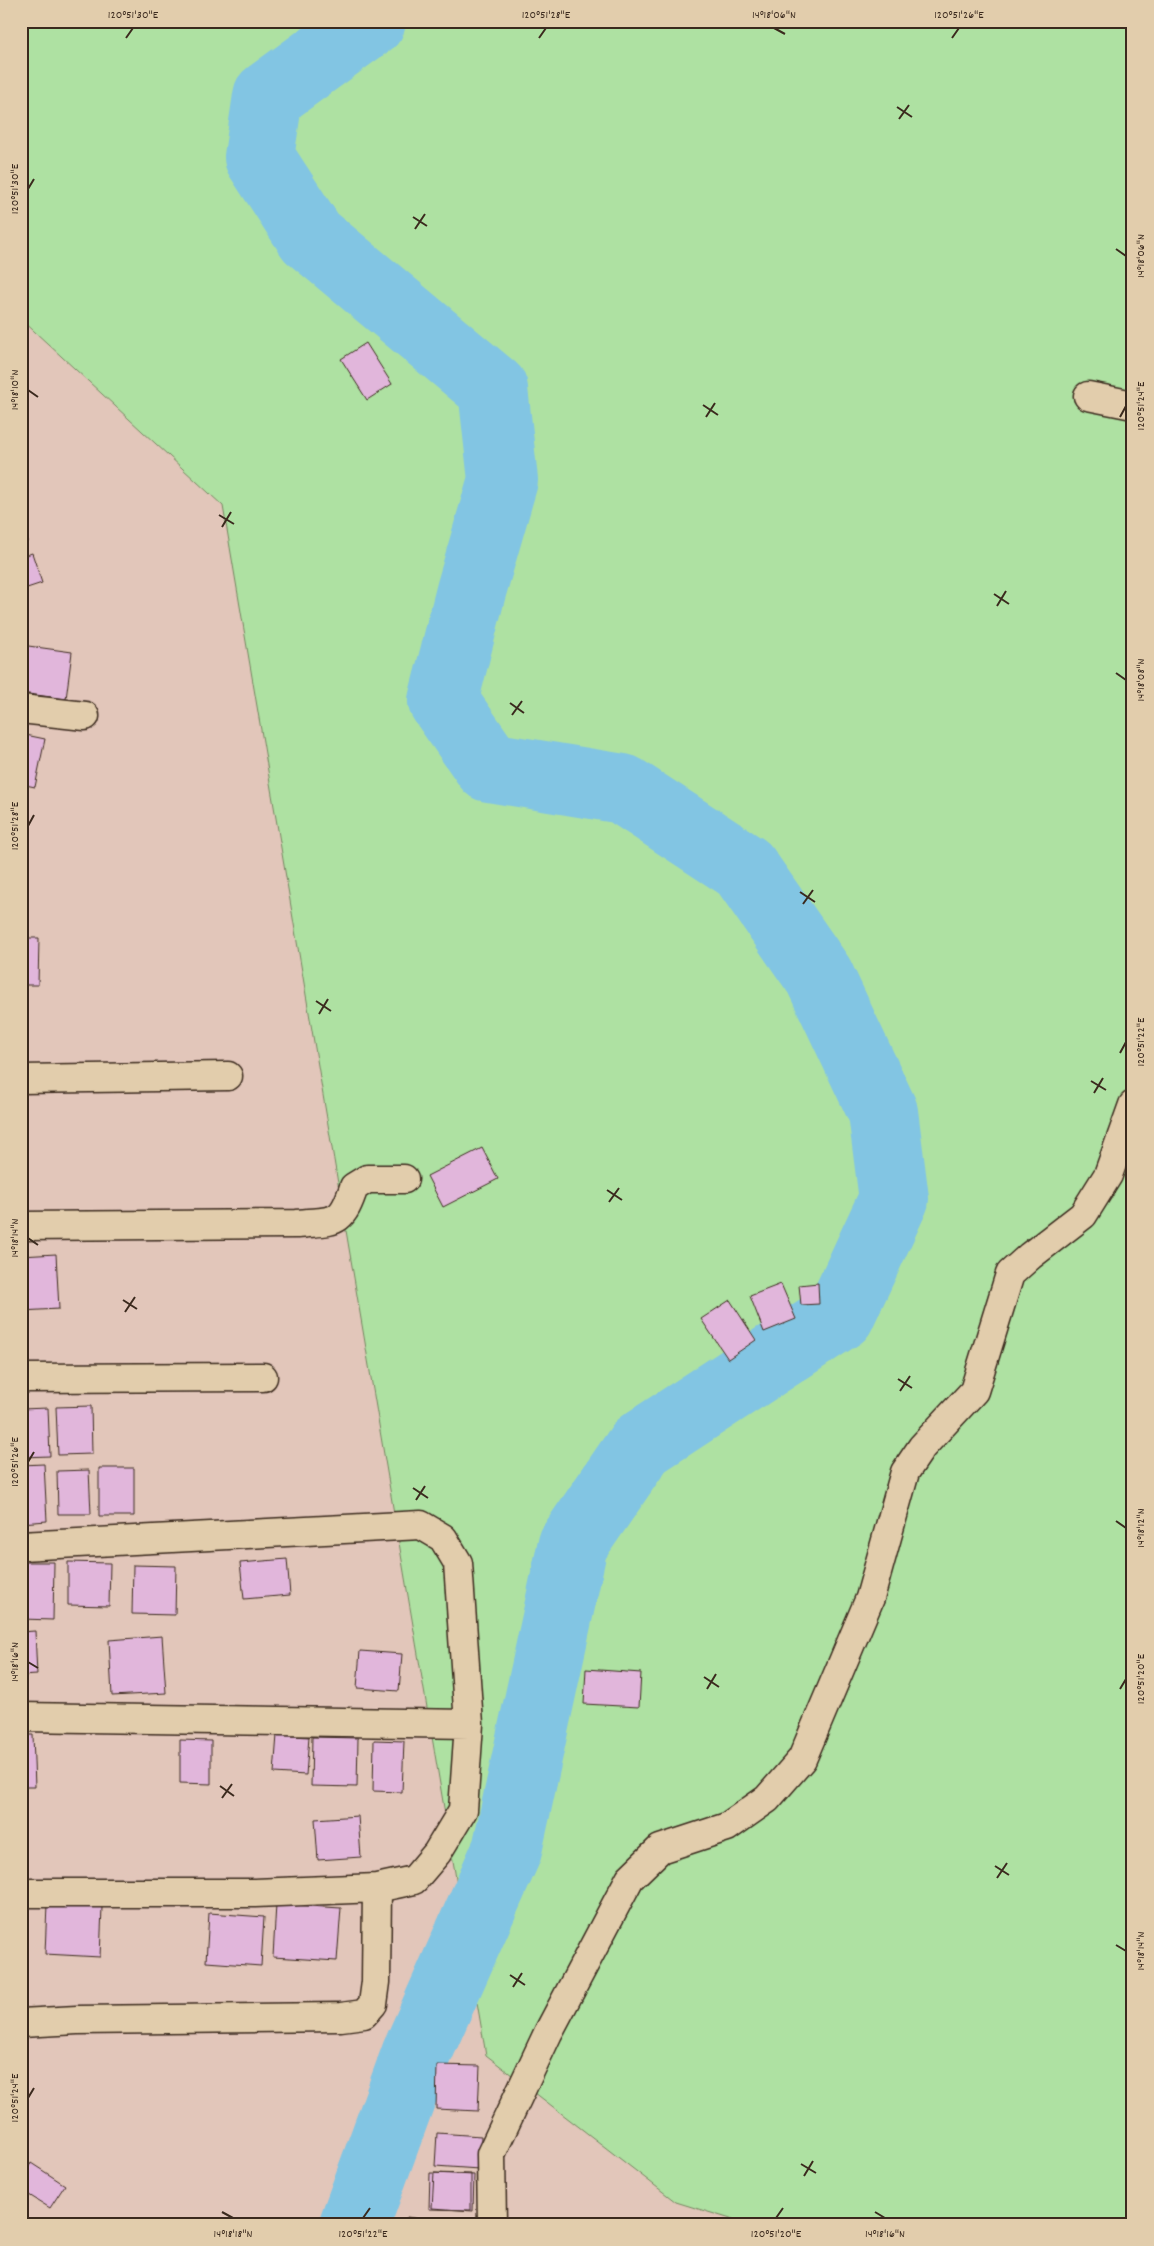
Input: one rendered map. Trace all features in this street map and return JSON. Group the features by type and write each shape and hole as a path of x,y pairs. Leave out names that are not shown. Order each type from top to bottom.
{"street":[{"path":"1088,396 1133,405"},
{"path":"21,709 86,716"},
{"path":"21,1079 228,1076"},
{"path":"492,2225 491,2154 548,2033 630,1878 660,1849 726,1827 768,1799 802,1759 870,1598 905,1472 922,1446 974,1391 1010,1274 1083,1215 1108,1175 1133,1105"},
{"path":"21,1226 297,1224 336,1219 346,1209 354,1188 367,1179 404,1179"},
{"path":"21,1378 263,1377"},
{"path":"21,1546 421,1525 442,1538 458,1563 469,1724 463,1810 437,1853 414,1880 377,1888 255,1893 21,1893"},
{"path":"21,1717 469,1724"},
{"path":"21,2023 77,2020 341,2017 364,2014 372,2004 376,1982 377,1888"}],"green space":[{"path":"21,21 1133,21 1133,2225 750,2225 676,2202 486,2055 223,506 21,319"}],"building":[{"path":"366,343 392,384 367,400 341,359"},
{"path":"21,523 28,541 21,543"},
{"path":"32,553 42,583 21,590 21,557"},
{"path":"21,600 24,600 26,628 21,628"},
{"path":"21,645 72,652 66,699 21,693"},
{"path":"21,734 45,739 35,787 21,784"},
{"path":"21,938 39,938 38,985 21,985"},
{"path":"482,1148 498,1179 443,1207 427,1176"},
{"path":"56,1254 59,1309 21,1311 21,1256"},
{"path":"818,1283 819,1304 801,1305 799,1285"},
{"path":"781,1284 796,1319 764,1332 750,1296"},
{"path":"730,1300 756,1340 728,1359 701,1319"},
{"path":"91,1406 92,1454 58,1455 56,1407"},
{"path":"48,1408 50,1456 21,1457 21,1409"},
{"path":"44,1464 47,1521 21,1523 21,1465"},
{"path":"99,1468 134,1468 134,1516 99,1516"},
{"path":"89,1470 91,1514 58,1514 57,1471"},
{"path":"287,1559 290,1595 244,1599 240,1563"},
{"path":"21,1562 54,1562 53,1620 21,1619"},
{"path":"68,1562 110,1563 109,1606 68,1605"},
{"path":"133,1565 176,1566 175,1615 132,1614"},
{"path":"35,1631 37,1675 21,1676 21,1632"},
{"path":"162,1636 166,1693 112,1696 109,1640"},
{"path":"360,1651 402,1654 399,1691 357,1688"},
{"path":"586,1669 641,1673 639,1707 584,1704"},
{"path":"21,1735 33,1735 35,1787 21,1787"},
{"path":"277,1735 309,1737 306,1775 274,1773"},
{"path":"312,1737 358,1738 357,1787 311,1786"},
{"path":"180,1740 211,1741 211,1784 180,1783"},
{"path":"374,1740 404,1741 402,1792 373,1791"},
{"path":"358,1816 361,1857 318,1860 315,1819"},
{"path":"47,1904 102,1907 100,1957 45,1954"},
{"path":"276,1904 341,1908 337,1961 273,1957"},
{"path":"209,1913 264,1917 261,1966 206,1962"},
{"path":"437,2065 480,2066 478,2111 436,2109"},
{"path":"437,2133 481,2136 479,2169 435,2166"},
{"path":"31,2163 65,2185 50,2208 21,2190 21,2179"},
{"path":"430,2173 471,2174 471,2210 429,2209"},
{"path":"434,2173 474,2175 473,2211 432,2208"},
{"path":"407,2217 446,2223 445,2225 406,2225"}],"waterway":[{"path":"354,2225 416,2055 507,1850 573,1544 641,1445 840,1315 894,1199 883,1112 819,976 744,868 623,789 489,767 443,701 471,591 503,480 493,389 311,237 259,157 268,96 371,21"}]}
